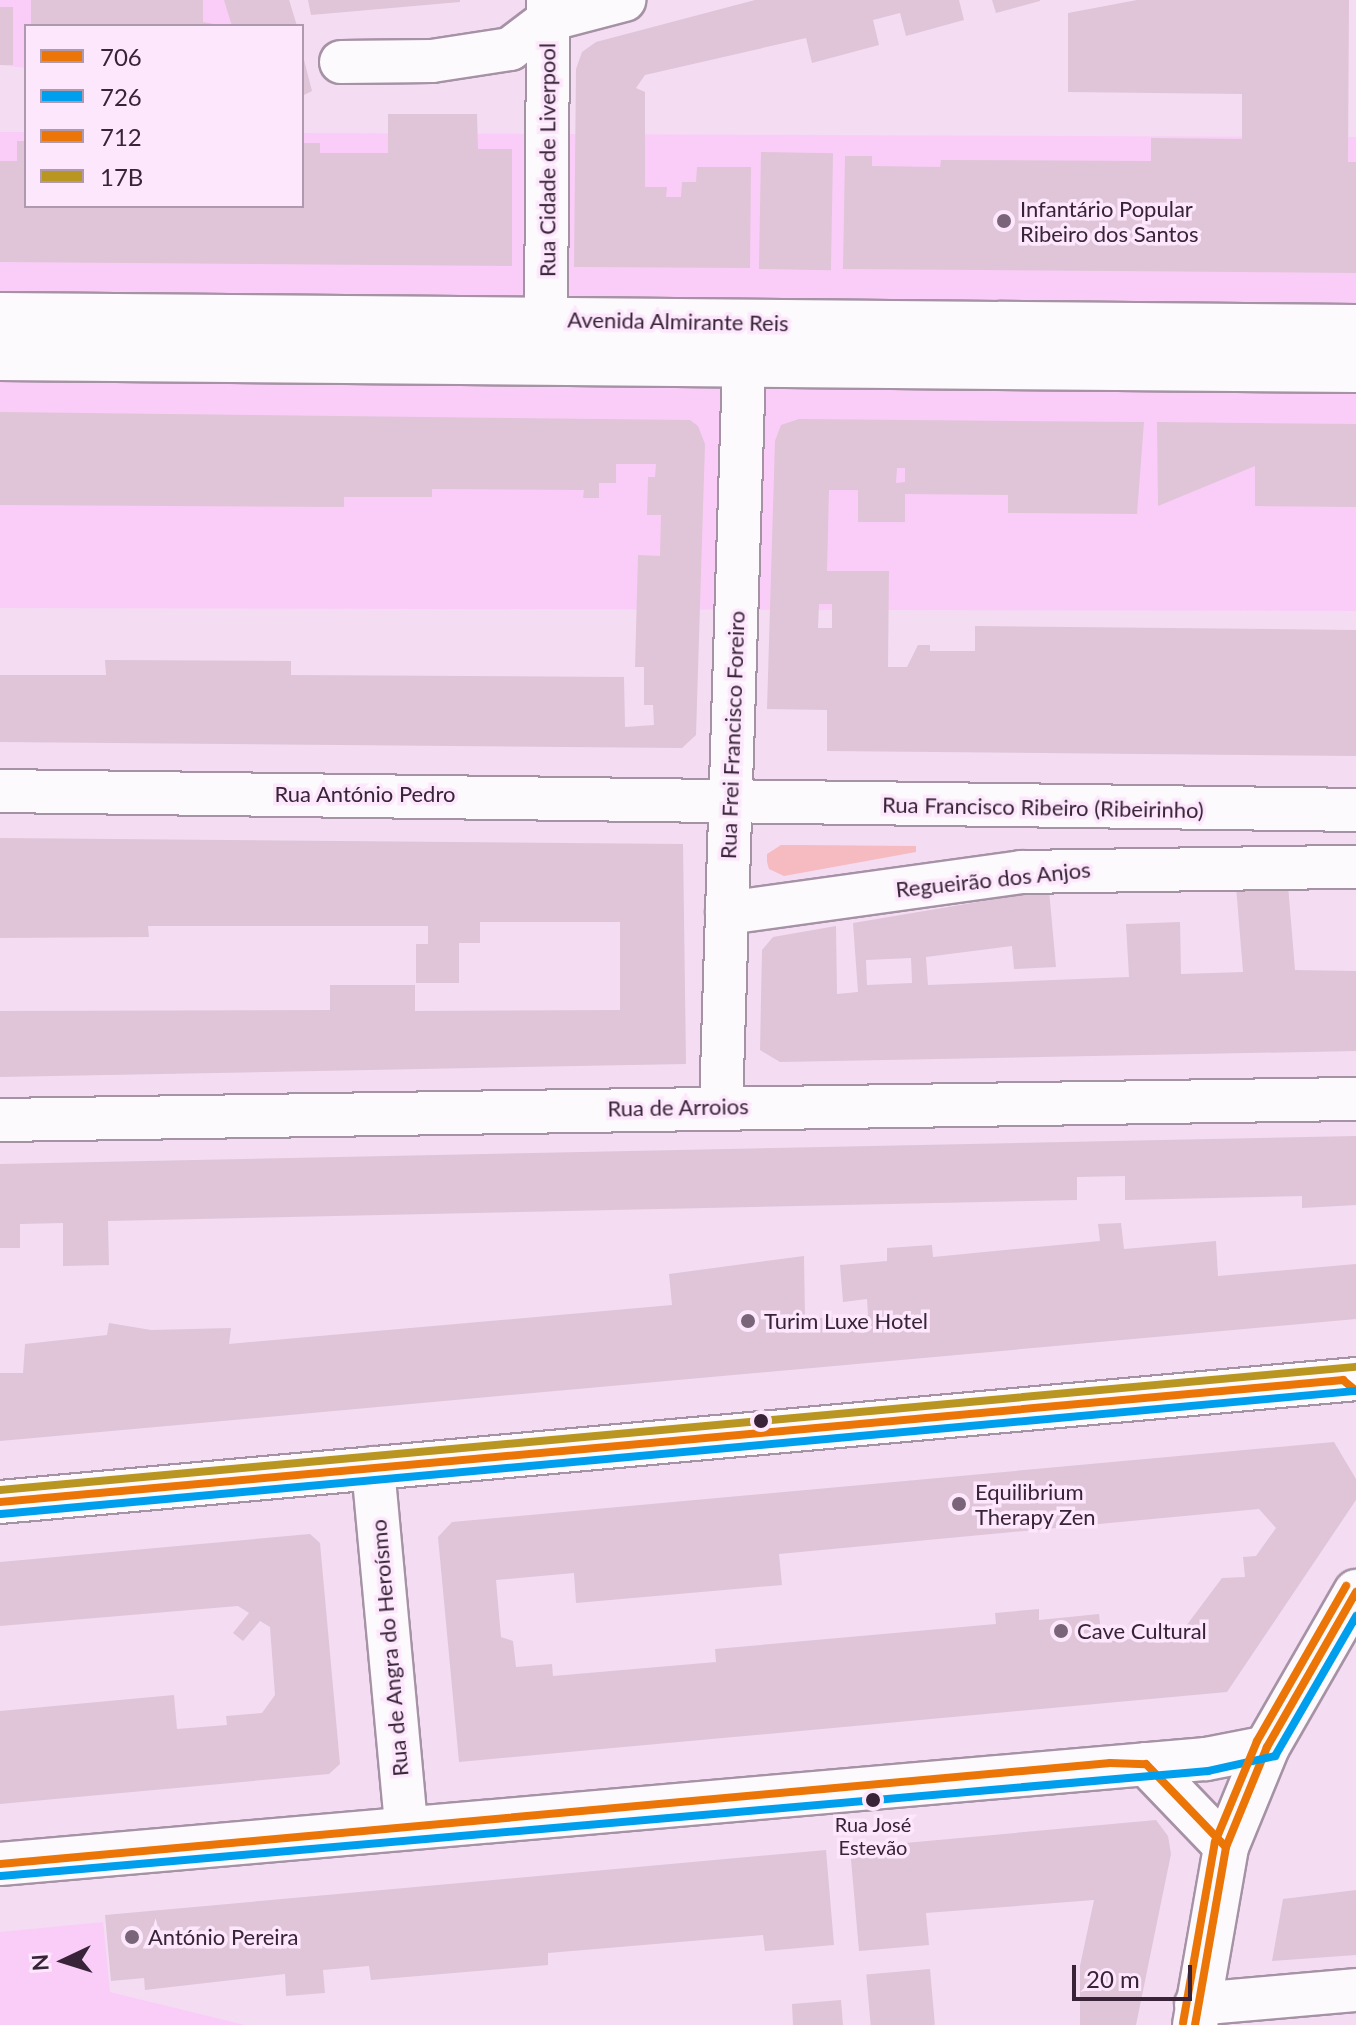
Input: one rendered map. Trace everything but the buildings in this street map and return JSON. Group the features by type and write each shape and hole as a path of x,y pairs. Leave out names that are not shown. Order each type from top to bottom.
{"main road":[{"name":"Avenida Almirante Reis","path":"0,315 1356,327"},
{"path":"744,364 746,321"},
{"name":"Avenida Almirante Reis","path":"0,358 1356,370"},
{"path":"1195,2015 1226,1847 1267,1747 1356,1592"}],"street":[{"path":"341,62 432,61 510,49 548,10 624,0"},
{"name":"Rua Cidade de Liverpool","path":"546,320 548,10"},
{"name":"Rua Frei Francisco Foreiro","path":"721,1106 744,364"},
{"name":"Rua António Pedro","path":"0,791 681,796 730,803"},
{"name":"Rua Francisco Ribeiro (Ribeirinho)","path":"730,803 1356,810"},
{"name":"Regueirão dos Anjos","path":"727,913 1051,869 1356,867"},
{"name":"Rua de Arroios","path":"0,1120 721,1106 1356,1099"},
{"path":"0,1502 1352,1383"},
{"name":"Rua de Angra do Heroísmo","path":"373,1468 406,1827"},
{"path":"0,1864 1146,1764 1267,1747"},
{"path":"1146,1764 1226,1847"},
{"path":"1195,2015 1356,1990"}],"shaded area":[{"path":"0,0 289,0 296,24 24,24 24,68 0,65"},
{"path":"0,132 24,132 24,208 304,208 304,133 1356,137 1356,611 0,608"},
{"path":"781,845 916,846 916,852 784,876 769,869 767,862 767,854"},
{"path":"103,1922 110,1992 245,2025 0,2025 0,1932"}],"transit line":[{"name":"17B","path":"0,1490 1355,1367"},
{"name":"706","path":"0,1502 1343,1380 1356,1391"},
{"name":"726","path":"1,1514 1356,1391"},
{"name":"712","path":"1183,2023 1215,1842 1257,1741 1346,1586"},
{"name":"706","path":"1195,2025 1226,1847 1267,1747 1356,1592"},
{"name":"726","path":"1,1876 1208,1771 1275,1756 1356,1616"},
{"name":"706","path":"0,1864 1110,1763 1146,1764 1226,1847"}],"place":[{"name":"Infantário Popular Ribeiro dos Santos","path":"1004,221"},
{"name":"Turim Luxe Hotel","path":"748,1321"},
{"name":"Equilibrium Therapy Zen","path":"959,1504"},
{"name":"Cave Cultural","path":"1061,1631"},
{"name":"Rua José Estevão","path":"873,1800"},
{"name":"António Pereira","path":"132,1937"}]}
